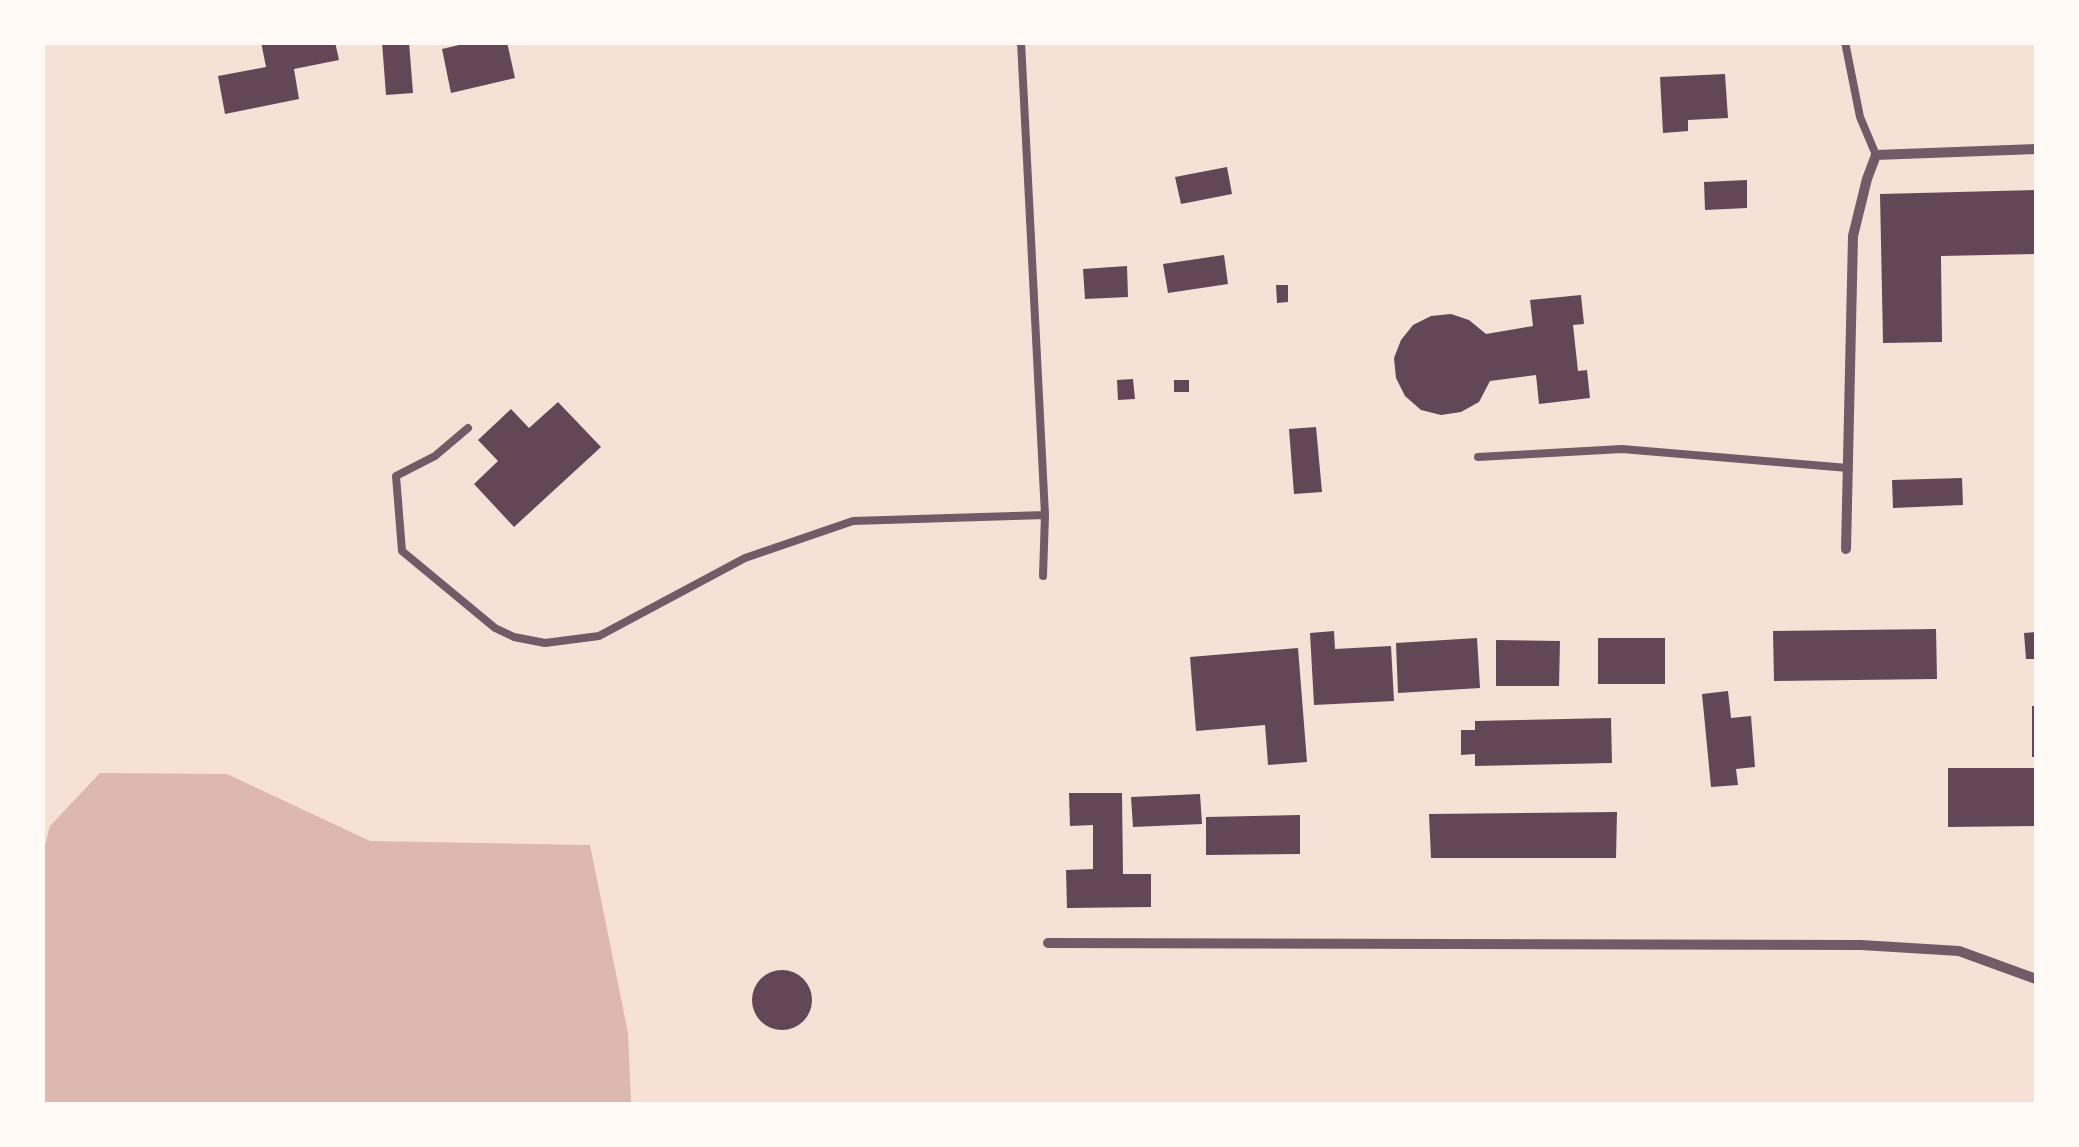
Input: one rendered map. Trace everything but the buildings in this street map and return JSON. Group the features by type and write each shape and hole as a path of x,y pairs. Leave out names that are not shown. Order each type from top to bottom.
{"street":[{"path":"1846,548 1854,236 1876,156 2036,149"},
{"path":"1048,943 1862,945 1959,951 2036,979"}],"lane":[{"path":"1021,42 1045,515 1043,576"},
{"path":"1844,42 1860,118 1876,156"},
{"path":"468,428 435,456 396,476 402,551 495,628 514,638 545,643 599,636 745,558 853,521 1045,515"},
{"path":"1478,457 1622,448 1848,468"}],"shaded area":[{"path":"100,773 227,774 370,841 590,845 628,1033 631,1104 43,1104 43,853 50,826"}]}
